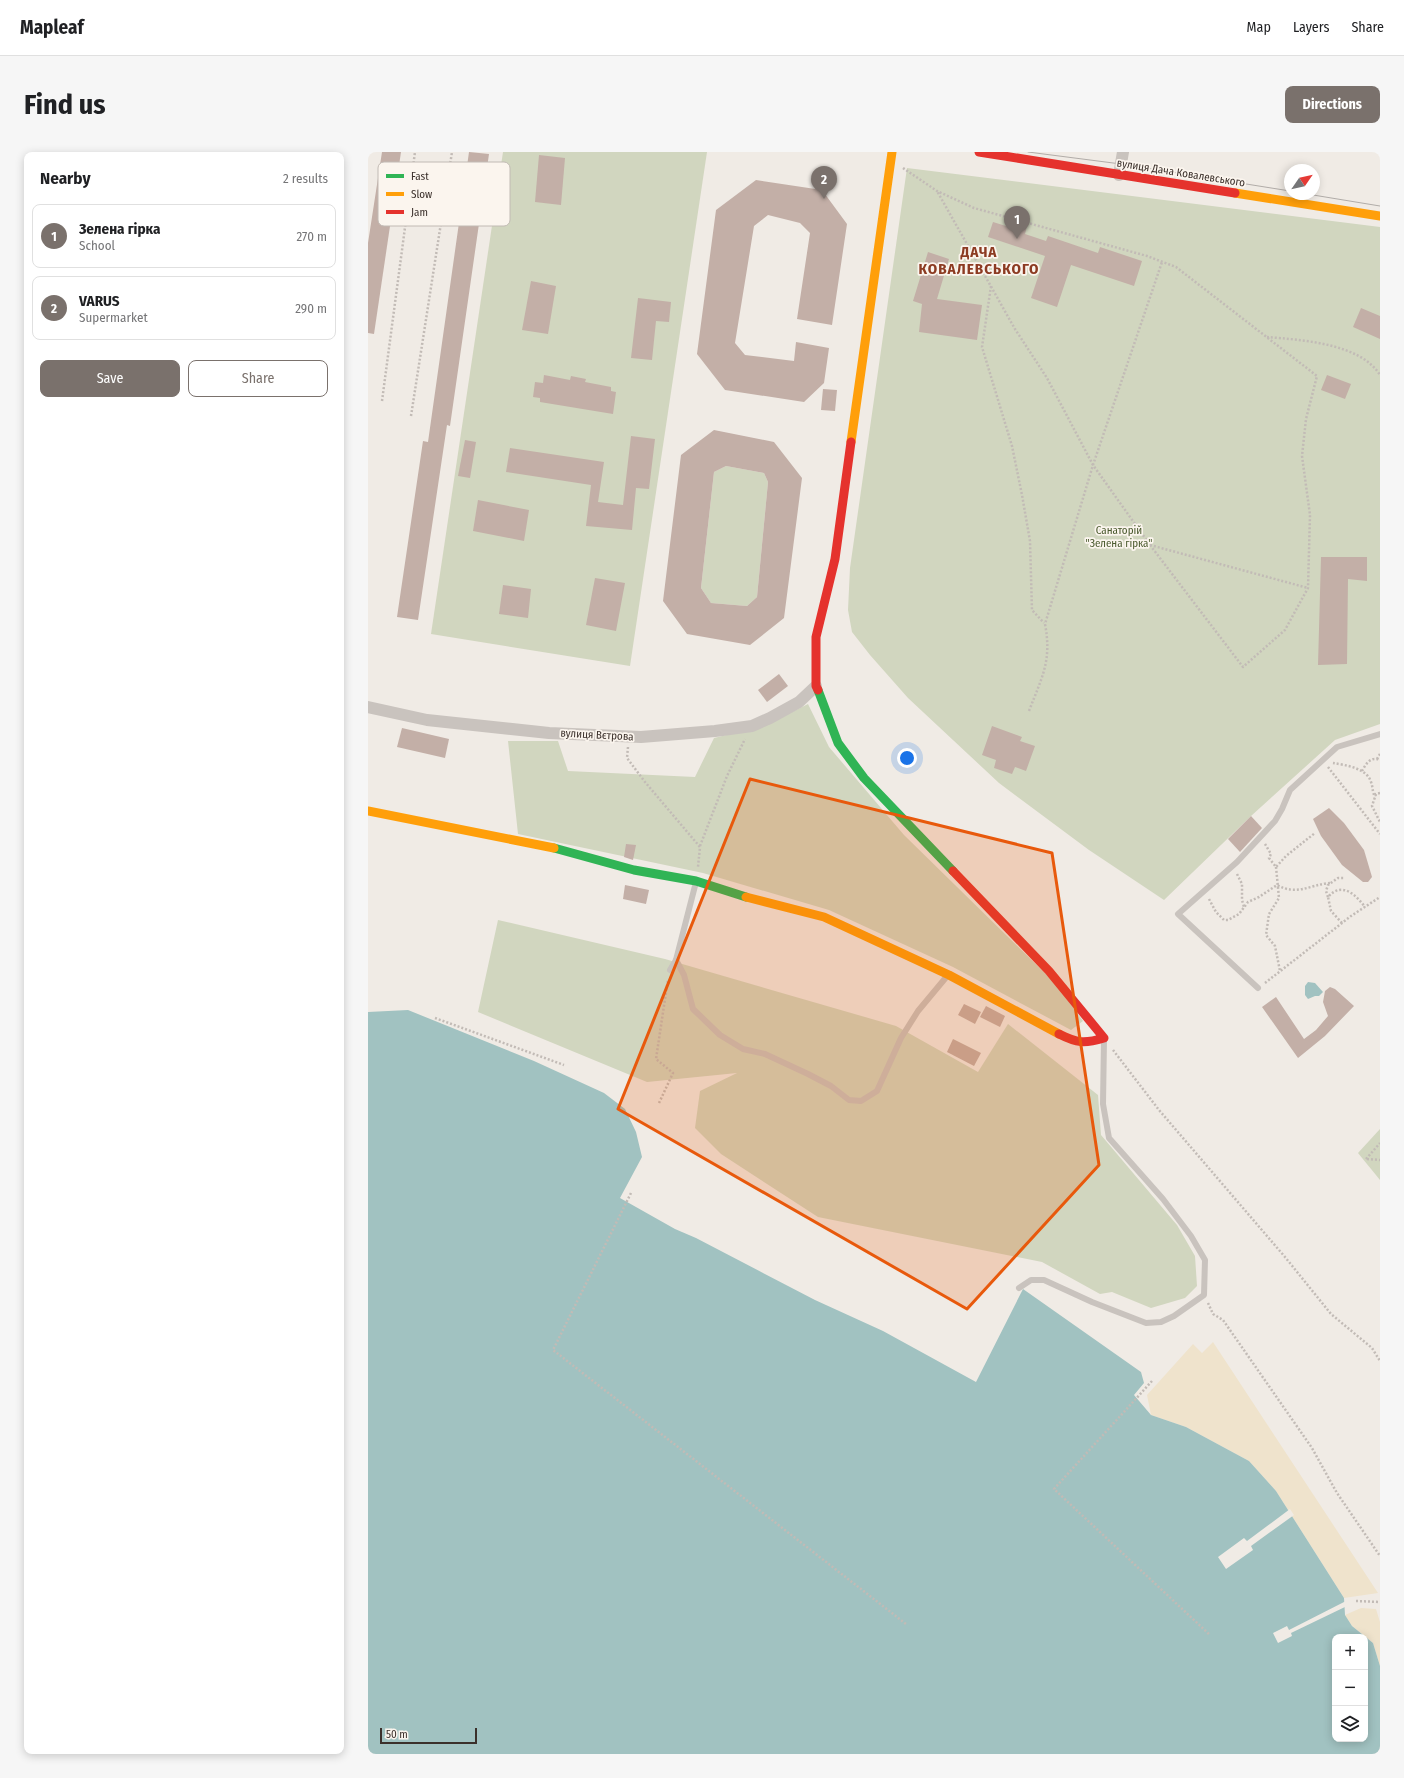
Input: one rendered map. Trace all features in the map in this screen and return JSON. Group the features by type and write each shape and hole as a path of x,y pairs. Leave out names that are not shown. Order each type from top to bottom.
{"street":[{"name":"вулиця Дача Ковалевського","path":"979,152 1119,176 1380,216"},
{"path":"1119,176 1123,152"},
{"path":"368,811 541,845 634,870 696,881 733,894 824,916 949,975 1073,1041 1087,1043 1104,1038 1049,971 864,778 838,743 816,686 816,637 835,560 891,156"},
{"name":"вулиця Вєтрова","path":"368,707 427,720 549,733 641,737 715,732 752,726 799,702 816,686"}],"lane":[{"path":"1258,988 1178,914 1232,867 1261,837 1275,821 1282,810 1290,790 1336,747 1380,734"},
{"path":"670,970 676,960 696,881"},
{"path":"676,960 684,975 693,1009 720,1035 743,1049 765,1054 808,1074 830,1086 849,1100 861,1101 877,1091 902,1038 918,1011 949,975"},
{"path":"1019,1288 1031,1280 1044,1280 1092,1302 1146,1323 1161,1322 1174,1316 1204,1295 1205,1260 1191,1236 1163,1199 1109,1138 1103,1104 1104,1038"}],"path":[{"path":"414,162 415,152"},
{"path":"450,162 452,152"},
{"path":"891,156 937,191 974,208 1176,267 1317,376 1306,419 1302,456 1310,515 1308,588 1285,630 1243,667 1150,545 1093,465 1047,378 1015,329 937,191"},
{"path":"382,402 405,226"},
{"path":"411,416 441,226"},
{"path":"1029,711 1047,664 1048,642 1045,624 1093,465 1162,262"},
{"path":"991,286 982,347 1012,446 1022,495 1030,540 1032,610 1045,624"},
{"path":"1266,337 1314,341 1338,347 1375,367 1380,375"},
{"path":"1150,545 1308,588"},
{"path":"696,881 700,847 728,776 752,726"},
{"path":"641,737 628,746 627,758 645,782 700,847"},
{"path":"1362,771 1370,760 1379,760 1380,754"},
{"path":"1323,760 1362,771 1370,779 1375,796 1372,806 1380,822"},
{"path":"1323,760 1336,780 1380,834"},
{"path":"1375,796 1376,794 1380,793"},
{"path":"1276,867 1286,856 1315,833"},
{"path":"1261,837 1271,854 1269,858 1276,867 1279,898 1269,914 1266,935 1275,946 1280,971"},
{"path":"1232,867 1242,884 1242,900 1244,907"},
{"path":"1342,923 1332,911 1326,889 1330,883 1338,878 1345,878"},
{"path":"1277,885 1287,890 1295,891 1318,884 1330,883"},
{"path":"1210,886 1209,900 1216,912 1224,920 1234,918 1248,902 1259,897 1277,885"},
{"path":"1328,897 1338,891 1349,891 1354,893 1365,907"},
{"path":"1258,988 1342,923 1380,897"},
{"path":"659,1103 674,1073 656,1059 670,970"},
{"path":"434,1018 564,1065"},
{"path":"1104,1038 1159,1110 1285,1257 1330,1314 1372,1348 1380,1361"},
{"path":"1380,1143 1366,1159 1380,1160"},
{"path":"631,1193 553,1350 906,1624"},
{"path":"1204,1295 1213,1314 1223,1320 1312,1448 1337,1493 1380,1556"},
{"path":"1152,1381 1054,1489 1210,1635"},
{"path":"1356,1601 1380,1602"}],"highlighted area":[{"path":"750,779 1052,853 1099,1165 967,1309 618,1109"}],"green space":[{"path":"503,152 707,152 630,666 431,634 492,226 510,226 510,162 502,162"},
{"name":"Санаторій \"Зелена гірка\"","path":"907,168 1380,227 1380,724 1335,740 1251,816 1164,900 1089,850 999,783 908,698 852,632 848,610 850,568"},
{"path":"726,466 764,473 768,482 757,597 747,606 711,603 701,588 714,472"},
{"path":"808,704 829,747 904,835 1059,987 1083,1021 1071,1030 953,967 829,910 703,873 518,834 508,741 558,741 568,771 695,777 714,738 764,726"},
{"path":"498,920 665,959 896,1026 978,1072 1008,1024 1098,1095 1101,1135 1177,1225 1195,1256 1197,1286 1185,1298 1151,1308 1112,1292 1100,1294 1042,1262 818,1217 721,1154 695,1128 700,1091 737,1073 647,1082 478,1012"},
{"path":"1380,1129 1380,1180 1358,1153"}],"sand":[{"path":"1213,1342 1378,1593 1344,1598 1276,1491 1249,1461 1186,1427 1151,1415 1147,1395 1193,1344 1202,1353"},
{"path":"1361,1608 1376,1609 1380,1622 1380,1666 1373,1643 1368,1639 1368,1634 1362,1634 1352,1626 1345,1615"}],"water":[{"path":"1308,982 1315,983 1323,992 1319,996 1308,999 1305,995 1305,986"},
{"path":"408,1010 534,1061 604,1093 625,1109 636,1132 642,1157 620,1198 675,1229 696,1238 815,1300 883,1331 976,1382 1023,1289 1141,1372 1144,1383 1134,1395 1151,1415 1186,1427 1249,1461 1276,1491 1344,1598 1345,1615 1352,1626 1362,1634 1332,1634 1332,1742 1368,1742 1368,1639 1373,1643 1380,1666 1380,1754 368,1754 368,1012"}],"pier":[{"path":"1290,1509 1294,1515 1251,1546 1253,1550 1226,1569 1218,1557 1244,1538 1247,1541"},
{"path":"1346,1601 1347,1606 1291,1633 1292,1636 1278,1643 1273,1633 1287,1626 1289,1630"}],"building":[{"path":"382,152 401,152 400,162 380,162"},
{"path":"469,152 489,154 488,162 468,162"},
{"path":"539,155 565,158 561,205 535,202"},
{"path":"378,178 378,226 390,226 374,334 368,333 368,243"},
{"path":"756,180 822,190 847,224 832,325 797,319 810,233 800,223 768,215 754,226 735,343 745,355 794,361 796,342 829,348 824,383 804,402 725,390 697,354 716,210"},
{"path":"1011,221 1027,226 1025,234 1046,241 1048,236 1098,253 1100,247 1142,261 1134,286 1071,265 1057,307 1031,298 1045,256 988,237 993,222 1009,227"},
{"path":"459,226 479,226 450,426 447,425 418,620 397,617 423,441 428,442"},
{"path":"928,252 949,259 937,299 982,305 977,340 919,332 922,304 913,301"},
{"path":"531,281 556,286 548,334 522,330"},
{"path":"638,298 671,302 669,322 656,321 652,360 631,358"},
{"path":"1361,308 1380,316 1380,339 1353,327"},
{"path":"544,375 570,380 571,376 586,379 585,382 611,387 611,391 616,392 613,414 540,402 540,398 533,397 535,382 543,383"},
{"path":"1327,375 1351,384 1345,399 1321,390"},
{"path":"823,389 837,390 835,411 821,410"},
{"path":"714,430 774,442 802,478 784,618 750,645 687,634 663,601 681,455","holes":["726,466 764,473 768,482 757,597 747,606 711,603 701,588 714,472"]},
{"path":"631,436 655,439 649,489 636,488 632,530 586,526 591,485 506,472 510,448 604,462 598,502 623,505"},
{"path":"465,440 476,442 470,478 458,476"},
{"path":"478,500 529,510 524,541 473,531"},
{"path":"1321,557 1367,557 1367,581 1348,579 1347,664 1318,665"},
{"path":"595,578 625,583 616,631 586,625"},
{"path":"503,585 531,589 528,618 499,614"},
{"path":"779,674 788,686 767,702 758,690"},
{"path":"992,726 1022,737 1020,741 1035,746 1026,771 1015,767 1012,774 994,768 996,760 982,755"},
{"path":"402,728 449,739 445,758 397,747"},
{"path":"1329,808 1344,823 1364,850 1372,877 1368,882 1363,882 1342,865 1321,836 1313,819"},
{"path":"1251,816 1262,828 1240,852 1228,839"},
{"path":"626,844 636,845 633,860 624,857"},
{"path":"625,885 649,890 646,904 623,899"},
{"path":"1330,987 1335,989 1354,1006 1325,1036 1298,1058 1262,1007 1276,997 1304,1039 1316,1030 1328,1016 1323,1002 1325,991"},
{"path":"964,1004 981,1012 975,1024 958,1015"},
{"path":"986,1006 1005,1016 1000,1027 980,1017"},
{"path":"953,1039 981,1053 974,1066 947,1052"}],"tram line":[{"path":"1028,152 1121,164 1284,190"},
{"path":"1320,196 1380,206"}],"traffic: fast":[{"path":"818,690 838,743 864,778 953,871"},
{"path":"554,848 634,870 696,881 746,897"}],"traffic: slow":[{"path":"851,442 892,152"},
{"path":"1235,193 1380,216"},
{"path":"368,811 554,848"},
{"path":"746,897 824,917 949,975 1059,1034"}],"traffic: jam":[{"path":"979,152 1235,193"},
{"path":"818,690 816,686 816,637 835,559 851,442"},
{"path":"953,871 1049,971 1104,1038 1081,1042 1059,1034"}],"place":[{"name":"VARUS","path":"824,199"},
{"name":"Зелена гірка","path":"1017,239"}],"district":[{"name":"ДАЧА КОВАЛЕВСЬКОГО","path":"979,260"}]}
